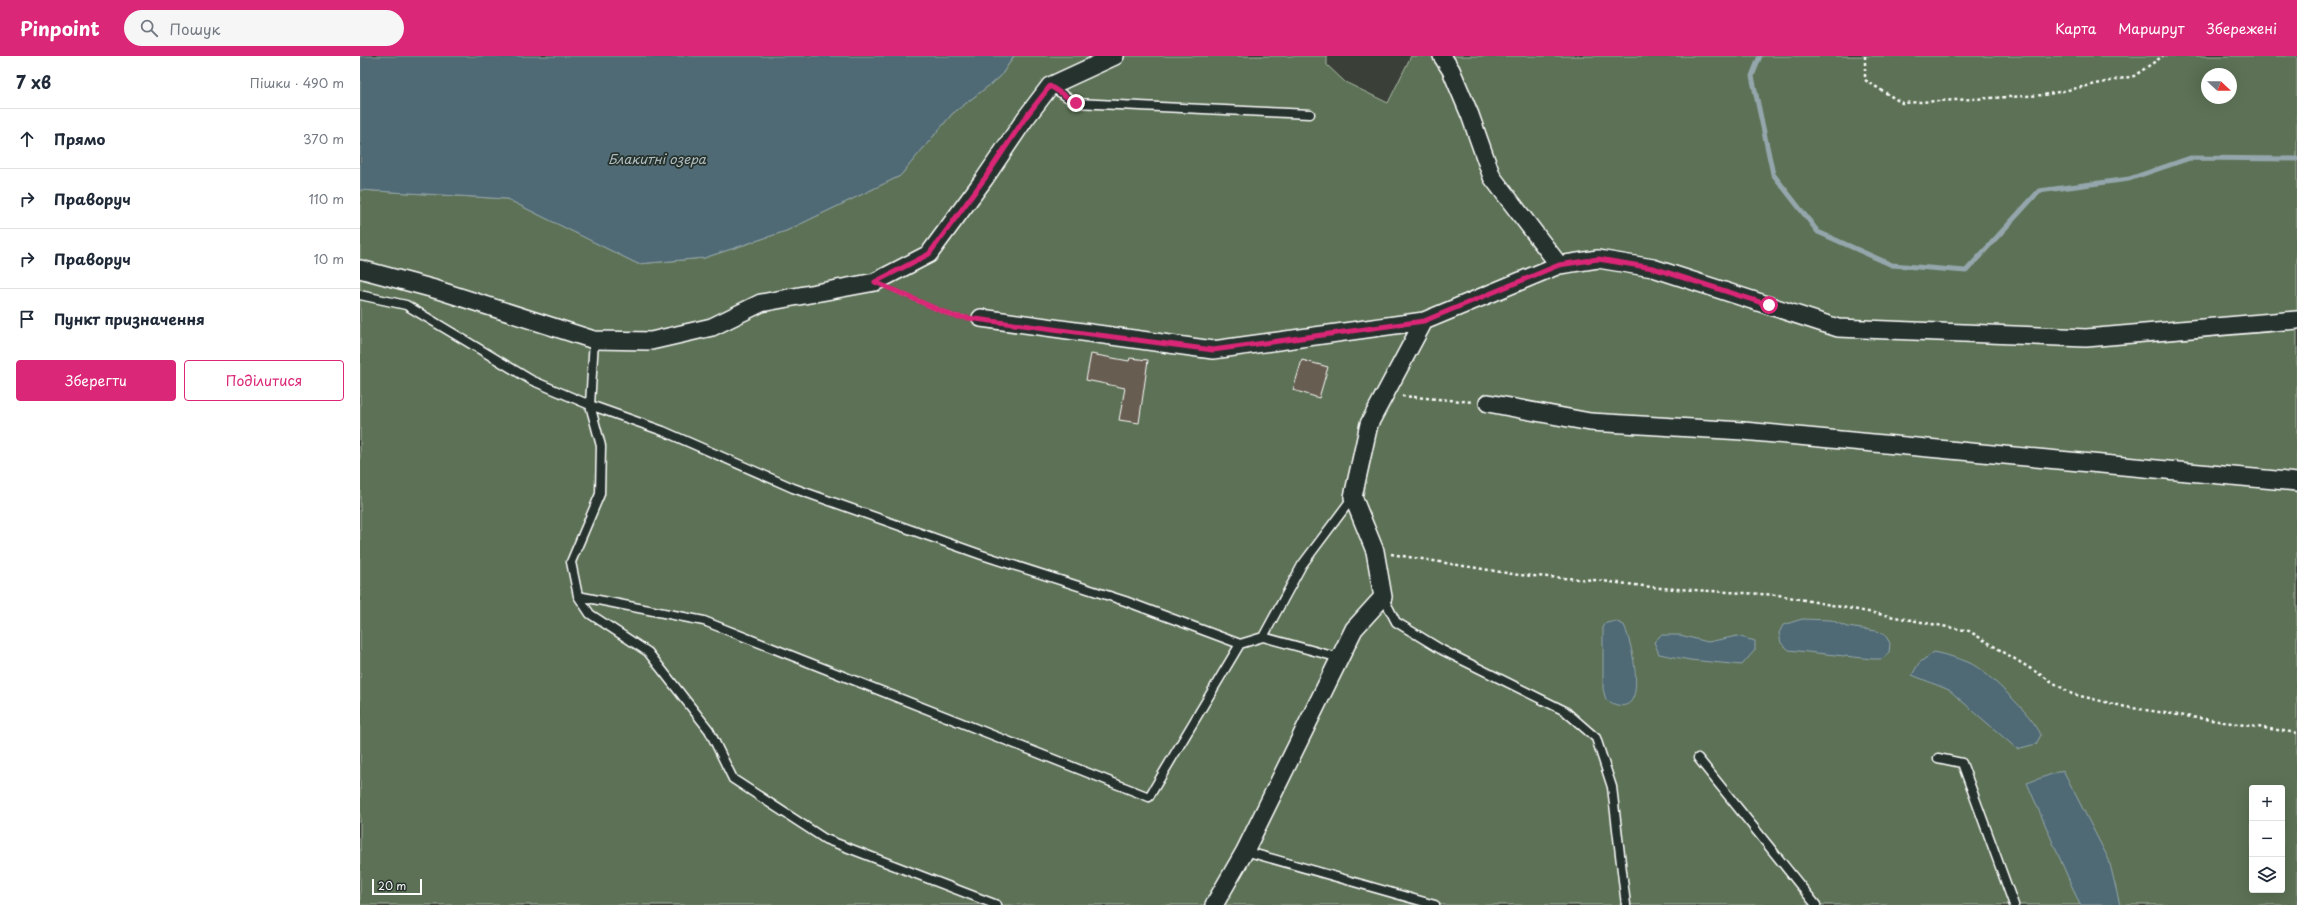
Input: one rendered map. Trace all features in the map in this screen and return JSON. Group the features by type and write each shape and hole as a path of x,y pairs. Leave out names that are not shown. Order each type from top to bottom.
{"street":[{"path":"360,269 438,290 594,340 650,341 712,327 761,303 875,282 929,254 985,178 1025,118 1050,86 1115,56"},
{"path":"1448,61 1470,115 1492,177 1559,265"},
{"path":"981,318 1213,350 1424,321 1559,265 1598,259 1653,268 1838,328 2086,338 2297,320"},
{"path":"1214,905 1245,851 1354,629 1383,598 1375,551 1352,497 1369,424 1383,394 1424,321"},
{"path":"1488,403 1590,422 1743,431 2297,482"}],"lane":[{"path":"1050,86 1076,103 1310,114"},
{"path":"360,295 406,305 531,380 590,405 663,431 793,488 982,555 1125,600 1240,644 1263,637 1340,658"},
{"path":"594,340 590,405 602,446 600,494 571,562 578,596 590,614 648,652 710,730 733,779 825,839 997,905"},
{"path":"1263,637 1302,565 1352,497"},
{"path":"578,596 704,621 1149,797 1240,644"},
{"path":"1383,598 1396,622 1442,650 1565,711 1596,738 1612,788 1626,905"},
{"path":"1698,758 1816,905"},
{"path":"1938,758 1962,763 2014,905"},
{"path":"1245,851 1435,905"}],"path":[{"path":"1865,56 1864,80 1902,103 2044,95 2134,76 2163,56"},
{"path":"875,282 953,316 981,318"},
{"path":"1383,394 1488,403"},
{"path":"1375,551 1519,575 1594,580 1660,588 1778,595 1969,631 2072,694 2126,707 2297,733"}],"green space":[{"path":"1014,56 1327,56 1327,65 1345,82 1388,103 1411,56 2297,56 2297,905 360,905 360,190 507,199 638,264 704,258 786,231 900,176 952,114 1000,77"}],"water":[{"name":"Блакитні озера","path":"360,56 1014,56 1000,77 952,114 900,176 786,231 704,258 638,264 507,199 360,190"},
{"path":"1802,619 1831,620 1847,627 1877,631 1885,635 1890,643 1889,653 1882,659 1872,659 1789,650 1781,643 1779,633 1783,625"},
{"path":"1615,621 1624,625 1631,648 1636,680 1634,693 1630,703 1621,706 1606,700 1603,689 1603,624"},
{"path":"1661,635 1680,635 1708,642 1737,636 1755,641 1755,650 1742,665 1690,660 1659,654 1654,642"},
{"path":"1934,652 1970,663 1987,675 2020,706 2037,727 2041,735 2036,744 2017,749 1949,690 1912,675 1919,663"},
{"path":"2063,770 2109,860 2120,905 2080,905 2027,783"}],"building":[{"path":"1091,354 1129,361 1130,358 1148,360 1139,423 1119,420 1125,388 1086,380"},
{"path":"1302,360 1328,367 1319,398 1293,390"}],"waterway":[{"path":"1760,56 1752,76 1773,174 1818,232 1892,265 1966,271 2039,191 2129,179 2190,158 2297,159"}],"route":[{"path":"1076,103 1050,86 1025,118 985,178 929,254 875,282 953,316 981,318 1213,350 1424,321 1559,265 1598,259 1653,268 1769,305"}]}
